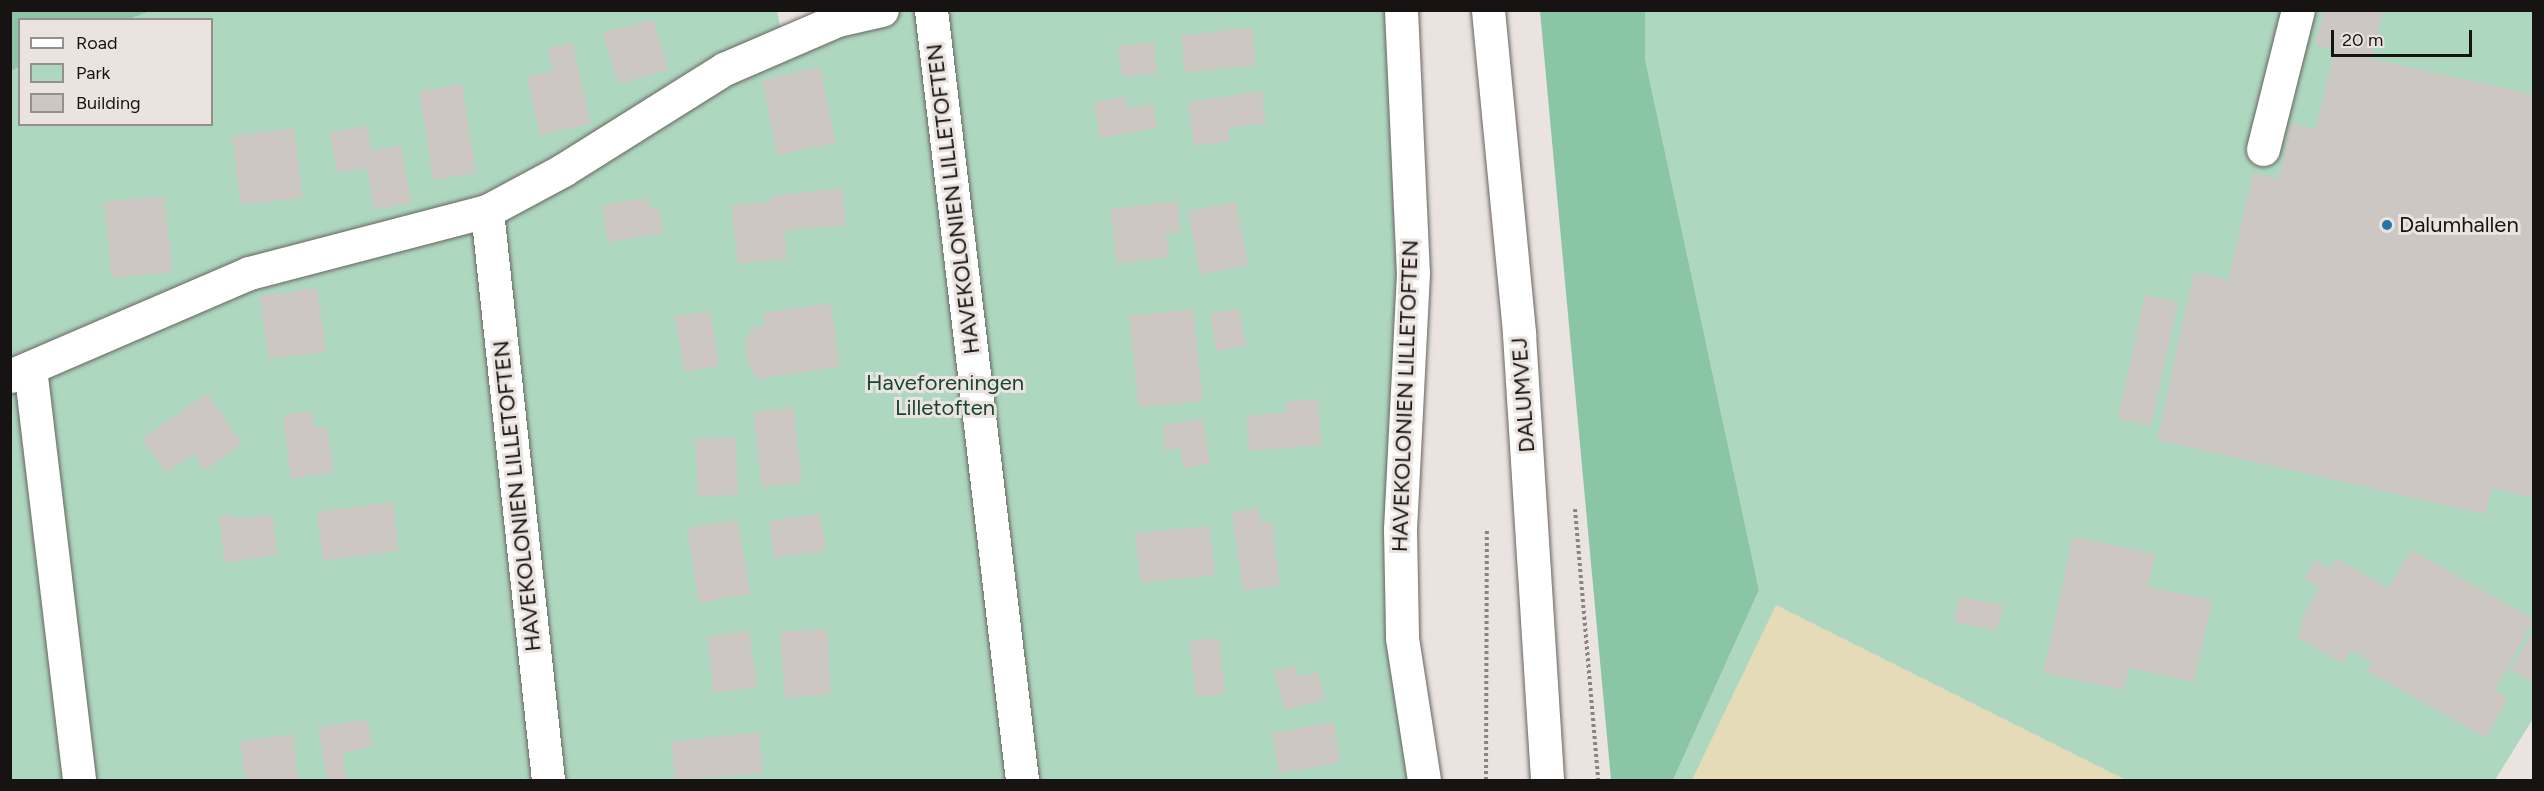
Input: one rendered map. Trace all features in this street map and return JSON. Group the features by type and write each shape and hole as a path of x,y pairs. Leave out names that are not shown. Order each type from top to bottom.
{"street":[{"path":"79,780 20,372 249,273 487,211 563,170 724,69 838,20 882,10"},
{"name":"HAVEKOLONIEN LILLETOFTEN","path":"931,10 1022,780"},
{"name":"HAVEKOLONIEN LILLETOFTEN","path":"1401,10 1413,273 1400,529 1402,638 1424,780"},
{"name":"DALUMVEJ","path":"1488,10 1519,334 1547,780"},
{"path":"2263,149 2298,10"},
{"name":"HAVEKOLONIEN LILLETOFTEN","path":"487,211 548,780"}],"green space":[{"path":"11,10 150,10 132,18 18,18 18,68 11,71"},
{"name":"Haveforeningen Lilletoften","path":"150,10 777,10 780,26 838,10 1412,11 1414,605 1437,780 11,780 10,71 18,67 18,126 213,126 213,18 131,18"},
{"path":"1540,11 1645,11 1645,59 1759,590 1673,780 1611,780"},
{"path":"1645,11 2533,11 2534,717 2495,780 1673,780 1759,590 1645,59"}],"sand":[{"path":"1776,605 2126,780 1692,780"}],"building":[{"name":"Dalumhallen","path":"2324,10 2383,10 2372,59 2534,95 2534,498 2492,488 2486,514 2157,440 2194,272 2229,280 2253,173 2279,179 2291,123 2316,129 2334,50 2315,45"},
{"path":"653,19 669,70 618,84 603,33"},
{"path":"1252,27 1256,65 1185,73 1181,36"},
{"path":"1154,42 1157,73 1122,77 1118,46"},
{"path":"573,43 591,124 540,135 527,77 553,71 548,48"},
{"path":"820,67 836,143 777,155 762,80"},
{"path":"462,84 476,173 433,180 419,91"},
{"path":"1262,91 1266,123 1228,128 1230,141 1194,146 1188,102"},
{"path":"1126,97 1127,108 1153,104 1157,128 1100,138 1094,102"},
{"path":"367,126 371,151 401,145 411,203 374,210 367,168 337,173 330,132"},
{"path":"294,128 303,198 241,205 232,136"},
{"path":"842,188 846,225 784,231 787,259 738,264 731,205 771,201 770,196"},
{"path":"164,196 173,272 112,278 104,202"},
{"path":"649,198 650,208 659,207 664,233 608,242 602,205"},
{"path":"1177,201 1181,232 1166,234 1169,257 1117,264 1110,209"},
{"path":"1236,202 1248,266 1200,274 1188,211"},
{"path":"317,288 326,352 269,359 260,296"},
{"path":"2145,295 2178,302 2151,426 2118,419"},
{"path":"831,303 840,367 758,379 747,362 745,344 751,328 765,326 763,313"},
{"path":"1193,309 1203,401 1139,408 1129,316"},
{"path":"1239,309 1246,346 1216,351 1210,313"},
{"path":"710,311 719,366 684,372 675,316"},
{"path":"207,393 242,443 205,470 193,454 167,473 142,439"},
{"path":"1318,399 1322,445 1249,451 1246,416 1287,412 1286,402"},
{"path":"793,407 802,483 762,487 753,412"},
{"path":"312,411 314,428 327,426 334,473 291,479 283,415"},
{"path":"1203,419 1210,464 1183,468 1181,448 1165,451 1162,425"},
{"path":"735,437 738,495 698,497 695,439"},
{"path":"393,502 399,551 323,561 317,512"},
{"path":"1259,508 1261,523 1272,522 1280,586 1243,591 1232,512"},
{"path":"820,514 826,551 774,558 769,521"},
{"path":"233,515 234,519 272,515 278,555 225,563 219,517"},
{"path":"738,520 750,594 699,603 687,528"},
{"path":"1209,526 1215,575 1141,583 1135,533"},
{"path":"2073,537 2155,554 2148,587 2212,600 2194,682 2129,668 2124,690 2043,673"},
{"path":"2411,550 2534,619 2495,691 2508,698 2486,738 2367,671 2372,662 2351,650 2343,664 2297,637 2304,623 2300,621 2319,587 2305,579 2315,560 2330,569 2336,558 2388,588"},
{"path":"1959,596 2003,605 1997,631 1954,622"},
{"path":"827,629 831,694 785,698 780,632"},
{"path":"749,630 757,687 714,693 707,637"},
{"path":"2534,630 2534,683 2510,669"},
{"path":"1219,638 1225,694 1196,697 1190,641"},
{"path":"1296,665 1298,677 1318,672 1325,700 1284,710 1274,671"},
{"path":"367,719 372,747 342,753 347,780 327,780 318,728"},
{"path":"1334,722 1340,763 1279,773 1272,733"},
{"path":"759,732 763,773 675,780 671,742"},
{"path":"293,734 299,780 245,780 240,741"}],"place":[{"name":"Dalumhallen","path":"2387,225"}]}
